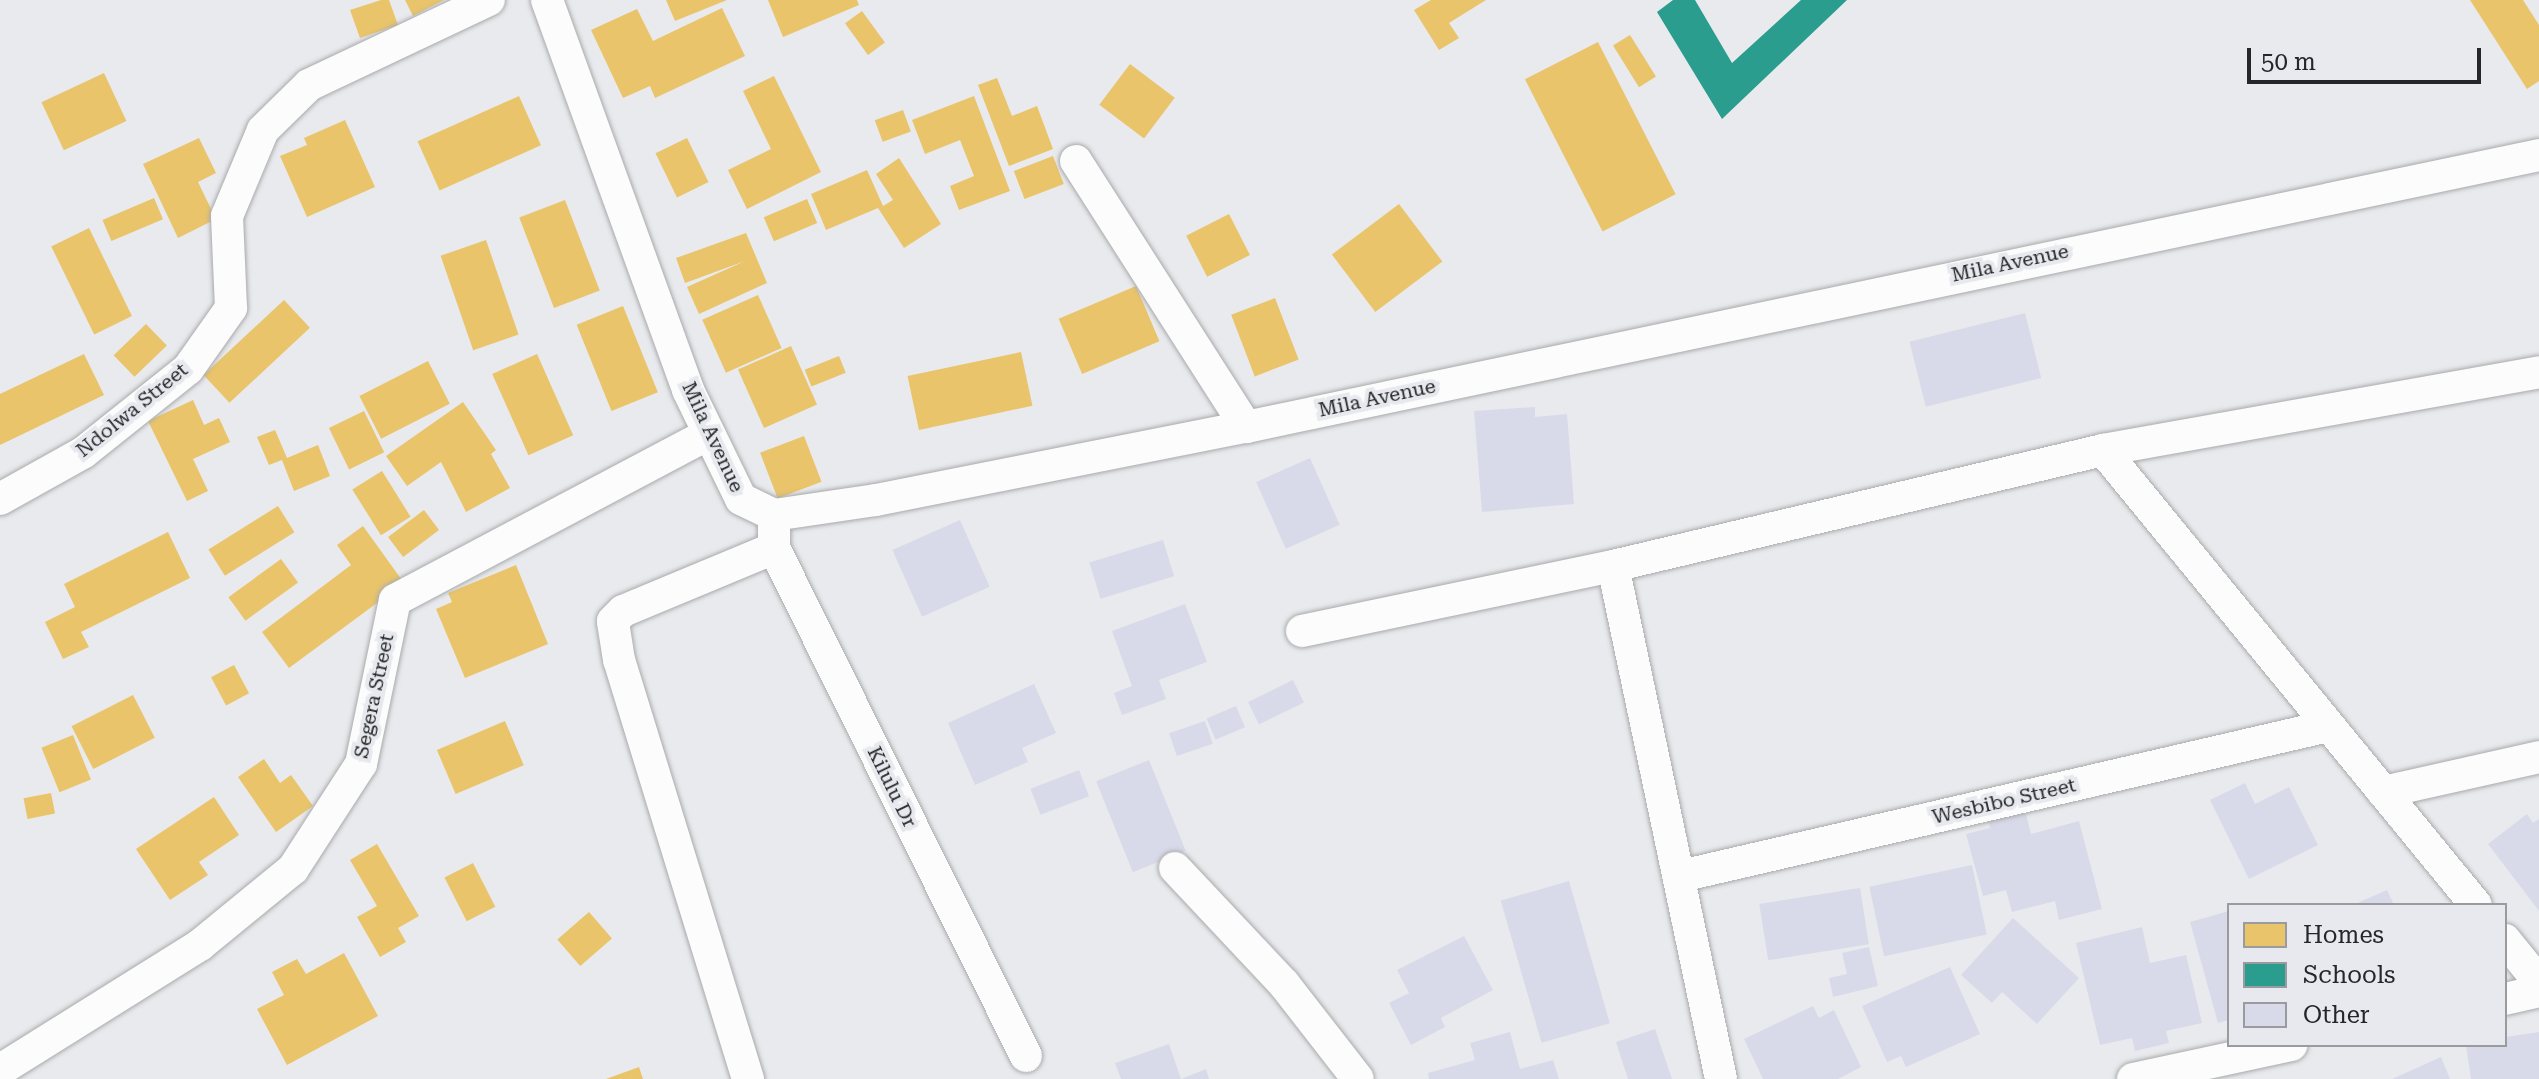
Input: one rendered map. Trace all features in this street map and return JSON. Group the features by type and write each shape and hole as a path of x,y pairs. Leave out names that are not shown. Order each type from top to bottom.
{"street":[{"name":"Ndolwa Street","path":"0,499 84,452 188,369 223,320 231,308 227,216 263,130 309,85 489,0"},
{"name":"Mila Avenue","path":"547,0 688,390 741,499 774,515 876,500 1246,427 2539,155"},
{"path":"1076,161 1246,427"},
{"path":"1302,631 1613,566 2103,450 2539,372"},
{"name":"Segera Street","path":"0,1070 200,945 293,869 361,764 395,600 709,434"},
{"path":"2103,450 2474,903"},
{"name":"Kilulu Dr","path":"774,515 774,548 1026,1056"},
{"path":"748,1079 619,660 613,621 623,611 774,548"},
{"path":"1613,566 1681,876 1721,1079"},
{"name":"Wesbibo Street","path":"1681,876 2328,726"},
{"path":"2383,792 2539,757"},
{"path":"1175,868 1284,984 1358,1079"},
{"path":"2507,942 2539,982"},
{"path":"2507,999 2539,991"},
{"path":"2133,1079 2282,1047"}],"building: Homes":[{"path":"389,0 398,25 360,38 350,10"},
{"path":"405,0 444,0 413,16"},
{"path":"666,0 727,0 675,21"},
{"path":"768,0 857,0 859,5 783,37"},
{"path":"1431,0 1486,0 1449,23 1459,38 1439,50 1414,10"},
{"path":"2470,0 2523,0 2539,25 2539,81 2527,89"},
{"path":"722,8 745,56 655,98 650,86 623,98 591,30 637,9 653,41"},
{"path":"862,11 885,43 868,55 845,23"},
{"path":"1630,35 1656,77 1639,87 1613,46"},
{"path":"1598,42 1676,194 1603,232 1525,79"},
{"path":"1130,64 1175,98 1144,138 1099,105"},
{"path":"104,73 126,121 64,150 41,102"},
{"path":"774,76 821,172 747,209 728,170 771,149 743,91"},
{"path":"997,78 1012,116 1037,106 1053,149 1009,166 978,85"},
{"path":"519,96 541,145 440,190 418,141"},
{"path":"974,96 1010,191 959,210 950,186 974,176 960,140 925,154 912,120"},
{"path":"903,110 911,132 883,142 875,120"},
{"path":"345,120 375,187 307,217 280,156 307,145 304,138"},
{"path":"199,138 216,173 198,182 216,219 178,238 143,164"},
{"path":"687,138 708,182 677,197 656,153"},
{"path":"1053,156 1064,184 1025,199 1014,171"},
{"path":"899,158 941,224 904,248 878,208 826,230 811,194 867,170 883,206 893,200 876,174"},
{"path":"154,198 163,219 111,241 102,220"},
{"path":"807,199 817,223 774,241 764,217"},
{"path":"565,200 600,291 554,308 519,218"},
{"path":"1399,204 1442,262 1375,312 1332,255"},
{"path":"1229,214 1250,255 1207,277 1186,236"},
{"path":"89,228 132,316 94,334 51,246"},
{"path":"746,233 767,283 699,314 687,287 745,261 685,283 676,258"},
{"path":"486,240 519,335 473,350 441,256"},
{"path":"1136,286 1159,341 1082,374 1059,319"},
{"path":"758,295 782,348 726,373 702,320"},
{"path":"1275,298 1299,360 1255,376 1231,315"},
{"path":"284,300 310,328 229,403 204,375"},
{"path":"623,306 658,392 611,411 577,325"},
{"path":"146,324 167,346 134,377 114,355"},
{"path":"791,346 817,404 764,428 738,370"},
{"path":"1021,352 1032,406 919,430 908,376"},
{"path":"84,354 104,395 0,445 0,394"},
{"path":"537,354 573,435 528,455 492,374"},
{"path":"839,356 846,373 811,387 805,370"},
{"path":"428,361 450,404 381,439 359,396"},
{"path":"193,400 204,425 219,418 230,442 193,459 208,491 187,501 148,421"},
{"path":"463,402 496,450 491,454 510,488 466,512 441,462 407,486 386,456"},
{"path":"364,411 384,452 349,469 329,428"},
{"path":"275,430 287,458 318,445 330,476 294,491 282,460 269,465 257,437"},
{"path":"804,436 822,482 778,499 760,453"},
{"path":"382,471 411,517 381,535 352,490"},
{"path":"278,506 294,532 225,576 208,549"},
{"path":"424,510 439,530 403,557 388,537"},
{"path":"363,526 404,583 289,668 262,632 351,565 337,545"},
{"path":"168,532 190,578 81,632 89,647 63,659 45,622 75,607 64,584"},
{"path":"281,559 298,582 245,621 228,597"},
{"path":"516,565 548,644 465,678 436,609 452,602 448,593"},
{"path":"234,665 249,693 226,705 211,677"},
{"path":"133,695 155,738 93,769 72,726"},
{"path":"505,721 524,765 456,794 437,750"},
{"path":"73,735 91,780 59,792 41,748"},
{"path":"264,759 280,783 291,775 313,806 276,832 238,777"},
{"path":"51,793 55,814 28,819 24,798"},
{"path":"214,797 239,835 199,862 208,875 170,900 136,849"},
{"path":"377,844 419,916 398,928 406,942 380,957 357,917 377,906 350,860"},
{"path":"473,863 495,907 467,921 444,878"},
{"path":"589,912 612,938 580,966 557,940"},
{"path":"344,953 378,1016 287,1065 257,1009 284,995 272,972 297,959 306,974"},
{"path":"639,1067 643,1079 606,1079"}],"building: Schools":[{"path":"1673,0 1695,0 1732,63 1801,0 1847,0 1722,119 1657,12"}],"building: Other":[{"path":"2025,313 2041,378 1926,407 1910,342"},
{"path":"1535,407 1535,417 1567,414 1574,504 1482,512 1474,411"},
{"path":"1310,458 1340,525 1286,549 1256,482"},
{"path":"960,520 990,587 922,617 892,550"},
{"path":"1163,540 1174,576 1100,599 1089,563"},
{"path":"1185,604 1207,662 1159,680 1166,699 1122,715 1114,693 1132,686 1112,631"},
{"path":"1293,680 1304,702 1259,724 1248,702"},
{"path":"1034,684 1056,733 1022,748 1028,762 975,785 948,723"},
{"path":"1236,706 1245,727 1216,740 1207,719"},
{"path":"1205,721 1213,744 1177,756 1169,733"},
{"path":"1149,760 1186,851 1133,872 1096,781"},
{"path":"1079,770 1089,796 1040,815 1030,789"},
{"path":"2245,783 2255,804 2289,787 2318,845 2249,879 2210,800"},
{"path":"2025,810 2031,834 2079,821 2102,909 2059,920 2055,901 2012,912 2006,890 1983,896 1966,834 1990,828 1988,820"},
{"path":"2527,814 2533,823 2539,819 2539,911 2488,844"},
{"path":"1972,865 1987,934 1884,956 1869,887"},
{"path":"1569,881 1610,1023 1542,1043 1501,901"},
{"path":"1860,888 1869,944 1768,960 1759,904"},
{"path":"2387,890 2393,903 2358,903"},
{"path":"2227,912 2227,1021 2218,1023 2190,922"},
{"path":"2013,918 2079,978 2037,1024 2002,992 1992,1003 1961,975"},
{"path":"2142,927 2150,963 2186,955 2202,1023 2166,1031 2169,1043 2135,1051 2132,1038 2100,1045 2076,943"},
{"path":"1464,936 1493,990 1441,1018 1445,1027 1411,1045 1389,1003 1409,993 1397,970"},
{"path":"1869,947 1878,986 1833,997 1829,978 1847,974 1842,953"},
{"path":"1950,967 1980,1034 1906,1067 1901,1056 1887,1062 1862,1006"},
{"path":"1813,1006 1819,1018 1834,1010 1861,1067 1838,1079 1763,1079 1744,1039"},
{"path":"1655,1029 1672,1079 1628,1079 1616,1042"},
{"path":"1510,1032 1520,1069 1553,1060 1559,1079 1429,1079 1428,1073 1475,1060 1470,1043"},
{"path":"2539,1032 2539,1079 2471,1079 2466,1047 2507,1047 2507,1037"},
{"path":"1169,1044 1181,1079 1121,1079 1115,1063"},
{"path":"2441,1057 2450,1079 2392,1079"},
{"path":"1206,1069 1209,1079 1181,1079"}]}
